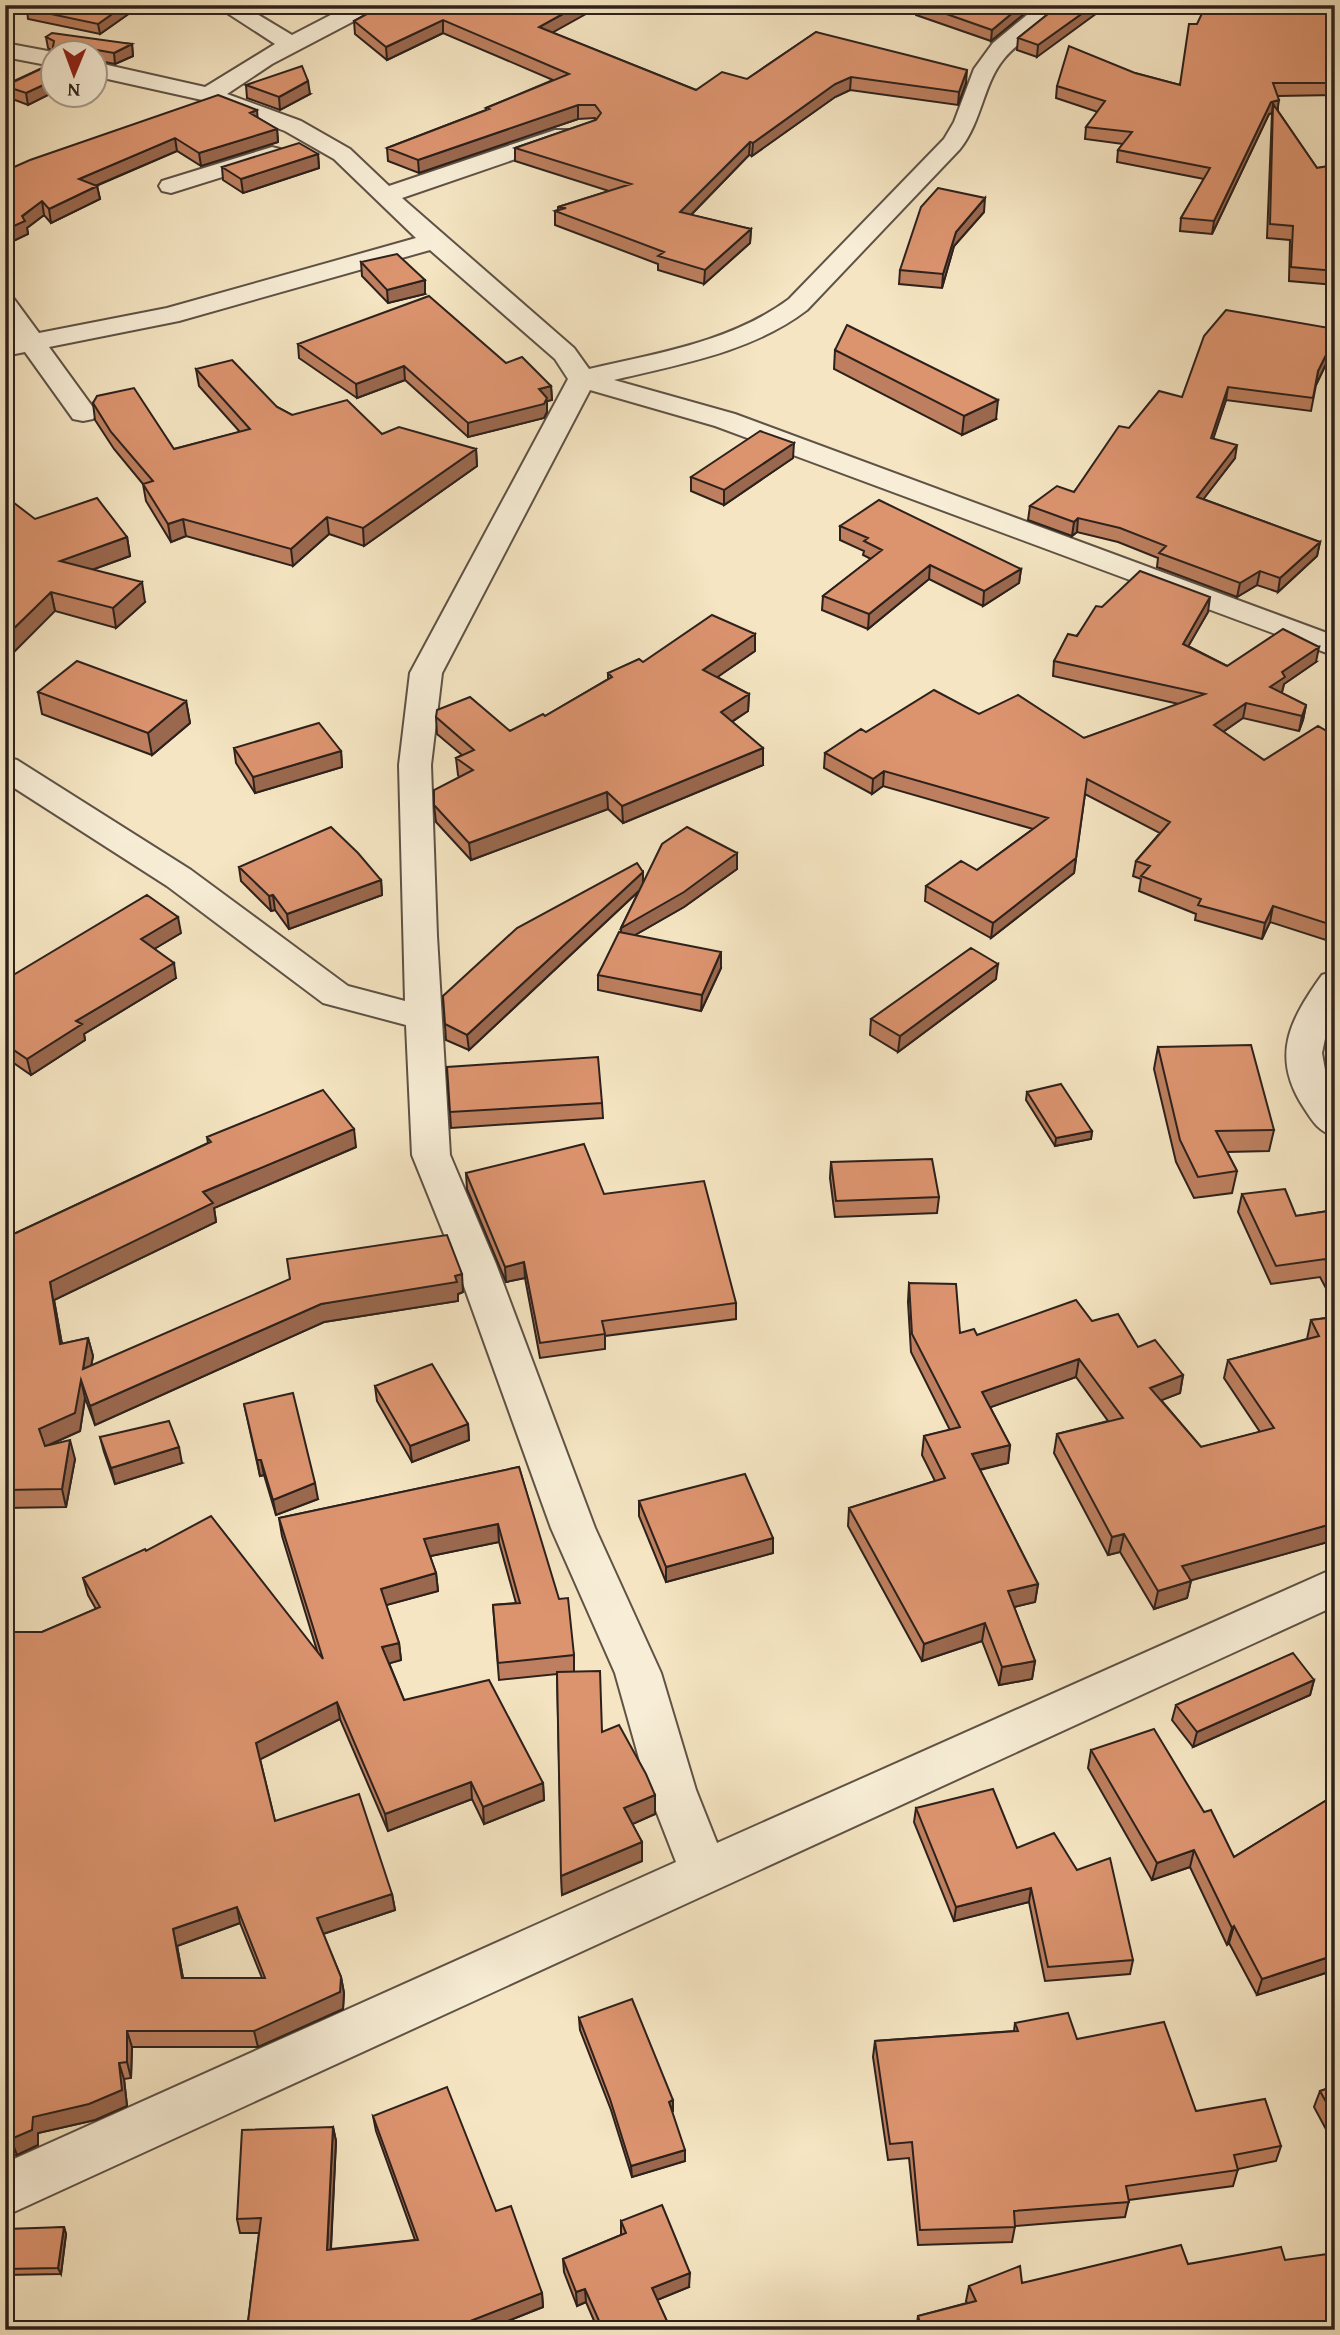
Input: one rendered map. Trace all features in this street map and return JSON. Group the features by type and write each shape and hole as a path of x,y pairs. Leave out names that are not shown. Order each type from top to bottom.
{"street":[{"path":"226,5 291,44"},
{"path":"209,95 291,44 368,5"},
{"path":"705,1873 672,1790 638,1673 573,1528 476,1264 431,1155 419,936 415,765 426,673 582,379 727,341 770,323 793,309 827,278 864,233 953,143 970,115 980,80 999,48 1053,5"},
{"path":"5,50 38,56"},
{"path":"108,71 209,95 293,126 342,153 435,241 565,354 582,379 725,420 1335,648"},
{"path":"29,76 38,72"},
{"path":"386,195 434,181 587,126"},
{"path":"170,186 318,140"},
{"path":"18,345 170,315 435,241"},
{"path":"5,304 18,345 83,413"},
{"path":"5,767 179,878 336,995 424,1018"},
{"path":"1335,982 1317,1009 1303,1041 1308,1082 1335,1123"},
{"path":"5,2190 1335,1586"}],"building":[{"path":"32,5 125,5 98,24 27,9"},
{"path":"383,5 579,5 539,27 696,90 722,72 747,79 816,32 967,70 959,92 851,77 835,84 753,143 750,142 680,212 751,229 705,270 658,256 664,252 555,211 566,208 558,207 631,184 515,148 596,120 601,113 595,105 578,105 418,160 387,148 489,109 486,108 569,74 443,20 386,47 354,21"},
{"path":"921,5 1022,5 992,30"},
{"path":"1058,5 1094,5 1038,45 1018,38 1053,10"},
{"path":"1206,5 1315,5 1335,9 1335,83 1273,83 1279,100 1271,102 1214,221 1181,218 1210,168 1118,150 1132,132 1086,127 1105,101 1057,86 1069,46 1135,73 1180,85 1189,24 1197,24"},
{"path":"52,33 88,38 48,38 46,37"},
{"path":"108,41 132,44 114,53 108,52"},
{"path":"302,66 308,81 279,97 246,85"},
{"path":"38,70 38,87 26,93 5,86"},
{"path":"218,95 257,110 250,113 277,129 199,153 175,138 79,179 97,186 49,209 42,201 22,216 25,221 5,230 5,171"},
{"path":"1273,104 1317,168 1335,165 1335,271 1291,267 1293,226 1270,224"},
{"path":"299,143 318,154 241,179 222,167"},
{"path":"938,188 985,198 956,232 943,274 900,270 921,207"},
{"path":"397,254 425,280 387,290 361,262"},
{"path":"429,296 506,363 522,357 551,386 539,389 547,398 544,404 468,423 404,366 356,384 298,344"},
{"path":"1226,310 1335,329 1335,337 1318,371 1313,398 1228,387 1211,438 1237,445 1197,497 1320,542 1280,578 1260,571 1240,583 1159,553 1166,546 1120,528 1078,518 1074,522 1030,506 1057,486 1074,492 1119,426 1129,428 1159,391 1182,397 1204,336"},
{"path":"847,325 998,400 964,416 835,350"},
{"path":"232,360 277,407 292,415 347,400 382,434 399,427 476,449 363,528 327,517 291,549 183,519 168,524 143,484 153,481 111,432 93,403 97,396 134,388 174,449 250,429 196,369"},
{"path":"760,431 794,443 724,490 691,477"},
{"path":"5,496 35,519 97,498 127,537 60,561 142,582 113,608 51,592 5,637"},
{"path":"879,500 1021,569 984,591 930,565 869,614 823,596 882,550 864,541 868,538 840,526"},
{"path":"1140,571 1210,597 1183,644 1227,666 1283,629 1319,647 1282,672 1285,677 1270,687 1306,705 1302,716 1246,703 1214,725 1264,760 1318,726 1335,736 1335,926 1273,906 1265,923 1198,905 1201,899 1141,876 1150,866 1136,861 1170,822 1087,779 1076,858 993,923 926,886 961,861 977,870 1048,818 884,771 873,779 825,753 861,729 866,732 934,690 979,714 1018,695 1084,738 1205,694 1054,661 1068,634 1077,636 1096,606 1102,607"},
{"path":"712,615 755,634 703,670 749,694 721,712 763,748 622,806 607,792 469,843 434,805 434,790 473,770 456,758 474,750 436,717 437,710 470,697 510,731 543,714 545,716 612,677 608,673 639,659 643,662"},
{"path":"77,661 186,701 148,733 38,692"},
{"path":"319,723 341,751 253,777 234,748"},
{"path":"331,827 381,880 287,914 273,895 269,896 239,867"},
{"path":"687,827 737,853 684,892 621,928 662,844"},
{"path":"637,863 643,872 467,1035 445,1024 443,996 517,928"},
{"path":"147,895 178,917 141,939 174,963 76,1021 82,1024 27,1059 5,1044 5,980"},
{"path":"619,932 721,952 702,995 598,975"},
{"path":"971,948 998,964 900,1036 871,1019"},
{"path":"1251,1045 1274,1130 1216,1131 1237,1171 1198,1177 1180,1140 1158,1047"},
{"path":"598,1057 602,1103 450,1112 447,1067"},
{"path":"1061,1084 1092,1131 1056,1138 1027,1092"},
{"path":"323,1090 354,1129 203,1192 213,1203 50,1282 60,1344 88,1338 83,1369 290,1279 287,1259 447,1235 462,1274 455,1276 457,1282 321,1304 90,1406 81,1380 75,1413 39,1429 45,1446 70,1440 62,1489 5,1490 5,1235 16,1233 211,1142 207,1137"},
{"path":"584,1144 604,1194 704,1181 736,1303 602,1321 605,1334 540,1343 524,1262 505,1267 466,1173"},
{"path":"932,1159 939,1197 836,1201 831,1162"},
{"path":"1285,1189 1296,1216 1335,1210 1335,1278 1325,1259 1276,1266 1242,1194"},
{"path":"909,1283 956,1284 960,1333 974,1329 977,1335 1076,1300 1092,1321 1118,1314 1138,1347 1155,1340 1183,1375 1150,1388 1201,1447 1274,1428 1228,1360 1319,1336 1311,1320 1335,1317 1335,1523 1182,1566 1191,1581 1158,1591 1124,1534 1112,1537 1057,1434 1123,1418 1079,1359 982,1392 1010,1445 972,1454 1038,1584 1008,1591 1035,1661 1002,1667 985,1623 924,1644 849,1508 945,1478 924,1436 960,1427 912,1334"},
{"path":"432,1364 468,1424 410,1446 375,1386"},
{"path":"293,1393 315,1483 273,1500 261,1460 257,1460 244,1404"},
{"path":"169,1421 179,1447 111,1468 100,1437"},
{"path":"519,1467 559,1599 568,1598 574,1655 498,1663 493,1605 520,1603 498,1524 424,1539 436,1573 381,1589 399,1643 382,1647 404,1700 489,1680 543,1783 483,1807 471,1782 385,1814 337,1702 256,1743 275,1821 359,1794 392,1894 317,1918 341,1977 340,1992 254,2031 127,2031 127,2062 119,2063 122,2090 89,2104 33,2117 32,2130 5,2140 5,1817 10,1816 5,1799 5,1632 42,1632 100,1607 83,1578 145,1549 146,1551 211,1516 323,1659 279,1518","holes":["237,1907 265,1978 182,1978 173,1929"]},
{"path":"745,1474 773,1538 666,1567 639,1501"},
{"path":"1293,1653 1314,1680 1197,1732 1176,1705"},
{"path":"600,1671 602,1732 619,1725 655,1795 624,1808 642,1842 561,1876 557,1672"},
{"path":"1154,1729 1204,1812 1211,1810 1234,1857 1335,1795 1335,1955 1262,1979 1234,1926 1232,1928 1194,1850 1157,1863 1091,1750"},
{"path":"993,1789 1017,1848 1054,1833 1077,1870 1110,1858 1133,1960 1048,1967 1031,1888 956,1907 916,1808"},
{"path":"632,1999 673,2100 669,2102 685,2150 631,2166 610,2099 579,2018"},
{"path":"1068,2013 1077,2039 1164,2022 1196,2111 1265,2099 1281,2146 1234,2155 1238,2170 1126,2186 1129,2202 1014,2211 1015,2227 920,2230 912,2142 890,2144 875,2041 1018,2031 1015,2023"},
{"path":"1335,2086 1335,2118 1320,2091"},
{"path":"447,2087 496,2211 511,2206 542,2293 447,2330 440,2330 439,2326 392,2330 247,2330 261,2218 237,2219 242,2130 333,2127 327,2250 418,2240 373,2116"},
{"path":"662,2205 690,2273 652,2288 671,2330 603,2330 585,2289 576,2292 563,2259 626,2233 621,2221"},
{"path":"64,2227 58,2268 5,2269 6,2229"},
{"path":"1181,2245 1188,2264 1281,2247 1285,2260 1335,2253 1335,2330 922,2330 918,2316 976,2301 969,2286 1020,2266 1022,2283"}]}
